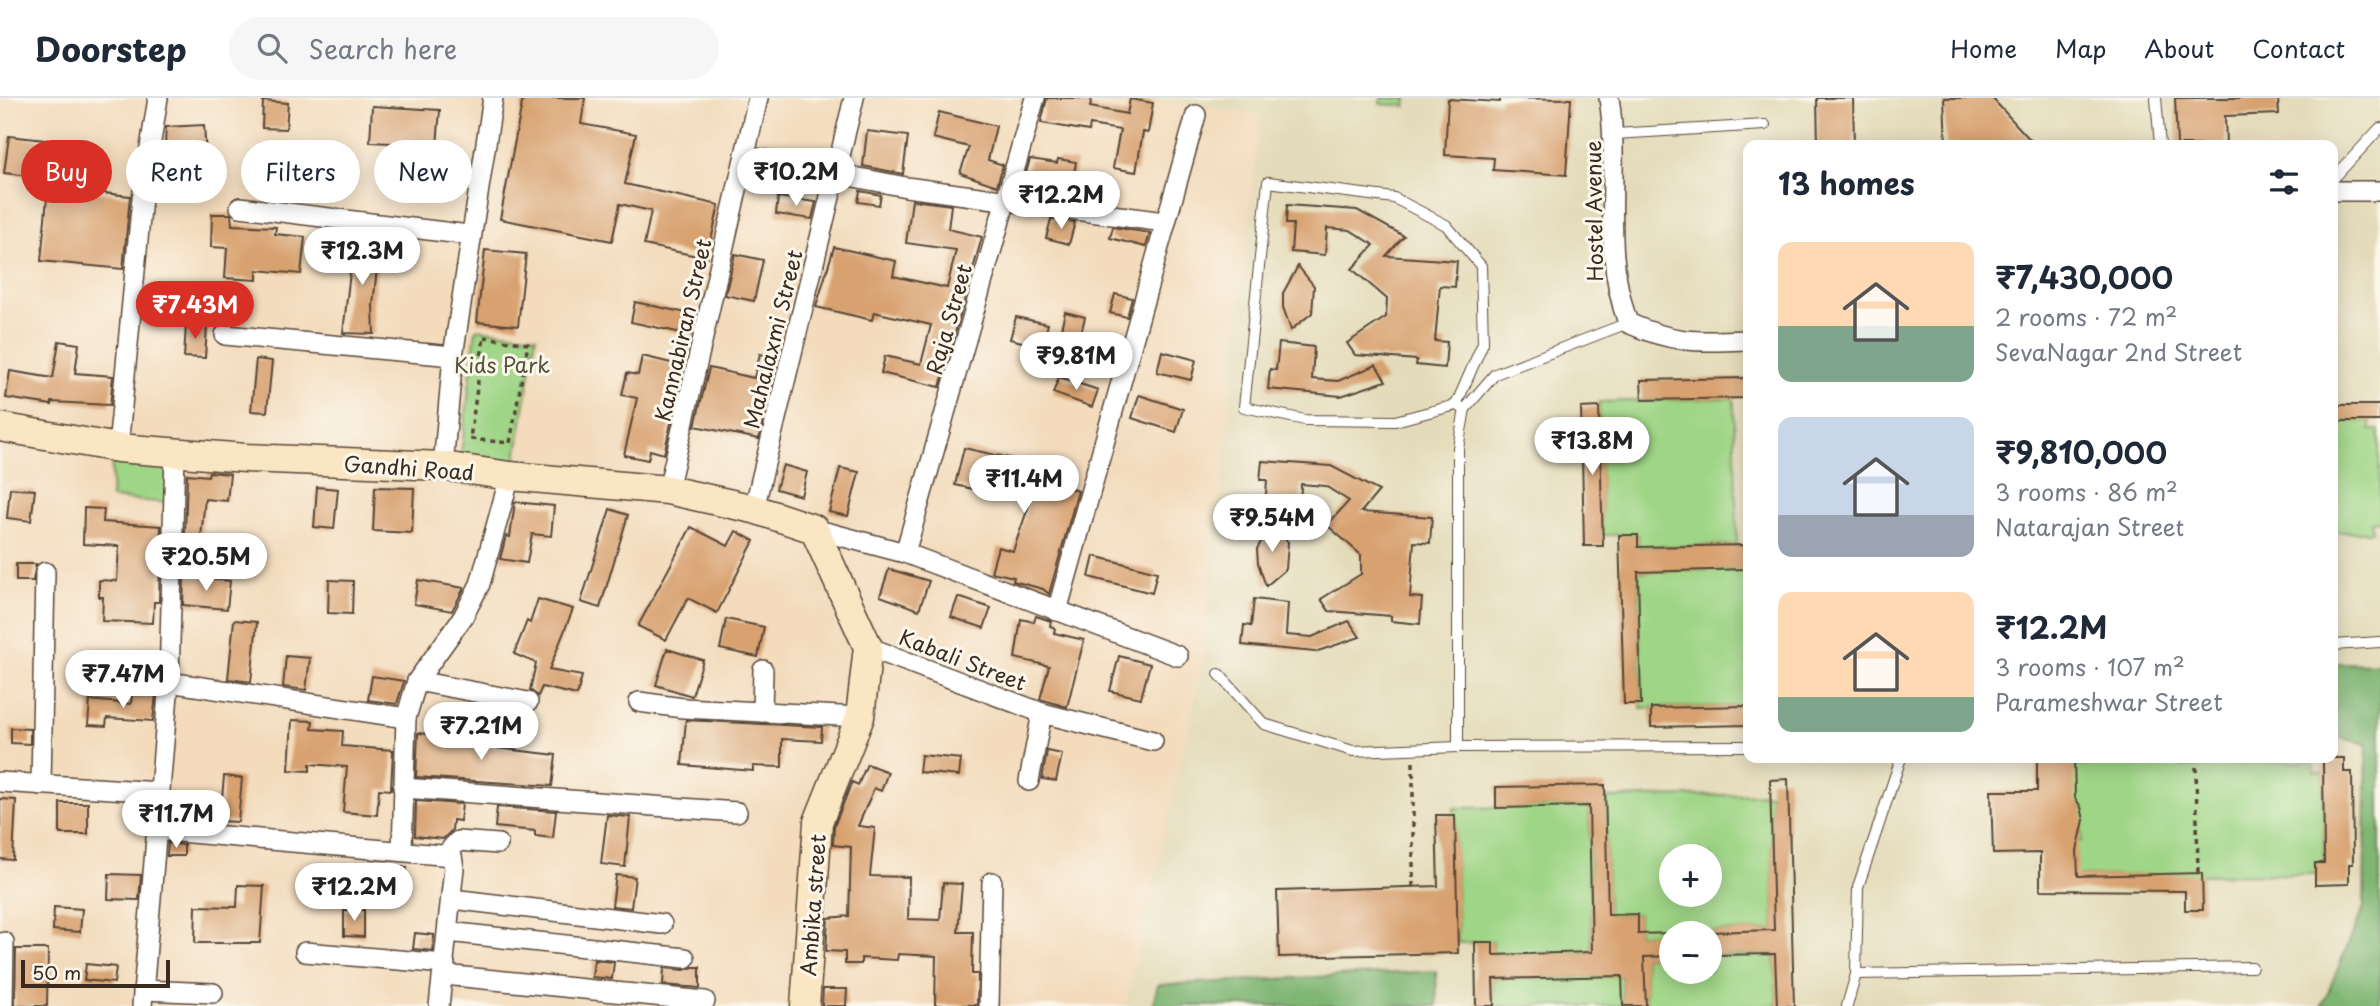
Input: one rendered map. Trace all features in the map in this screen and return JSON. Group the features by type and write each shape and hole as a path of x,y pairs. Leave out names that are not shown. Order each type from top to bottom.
{"street":[{"path":"118,448 142,198 158,98"},
{"name":"Kannabiran Street","path":"668,491 758,98"},
{"name":"Mahalaxmi Street","path":"754,509 854,98"},
{"name":"Raja Street","path":"905,553 1035,98"},
{"name":"Hostel Avenue","path":"1609,98 1615,134 1613,261 1616,289 1628,323"},
{"path":"443,466 453,356 487,99"},
{"path":"1057,611 1196,115"},
{"path":"745,156 906,187 1164,222"},
{"path":"2338,191 2380,191"},
{"path":"240,207 469,234"},
{"path":"1628,323 1659,337 1683,342 1743,340"},
{"path":"225,335 453,356"},
{"name":"Gandhi Road","path":"0,427 118,448 443,466 510,476 668,491 754,509 814,529"},
{"path":"175,453 169,682 142,998 213,993"},
{"path":"402,851 406,718 417,681 463,617 481,584 510,476"},
{"path":"814,529 905,553 1178,656"},
{"name":"Ambika street","path":"805,1006 818,822 860,716 867,647 814,529"},
{"path":"41,785 45,572"},
{"name":"Kabali Street","path":"867,647 1042,713 1153,741"},
{"path":"762,712 763,670"},
{"path":"417,681 528,702"},
{"path":"169,682 406,718"},
{"path":"639,702 683,708 860,716"},
{"path":"1029,782 1042,713"},
{"path":"0,782 160,792"},
{"path":"403,788 737,812"},
{"path":"156,830 447,853 454,861 445,969 439,1006"},
{"path":"447,853 458,841 498,844"},
{"path":"989,1006 992,882"},
{"path":"452,899 662,924"},
{"path":"448,932 685,958"},
{"path":"2,1006 4,942"},
{"path":"304,952 705,1001"}],"lane":[{"path":"2156,98 2160,140"},
{"path":"1615,134 1765,125"},
{"path":"2338,174 2380,128"},
{"path":"1458,747 1458,447 1461,407 1483,342 1481,266 1446,225 1394,198 1268,182 1244,407 1305,420 1395,421 1461,407 1494,374 1628,323"},
{"path":"2338,645 2380,642"},
{"path":"1219,674 1264,724 1353,751 1458,747 1743,746"},
{"path":"1847,1006 1856,974 1858,887 1899,763"},
{"path":"1856,974 2252,967"}],"path":[{"path":"484,337 528,344 510,443 500,442 470,439 484,337"},
{"path":"1413,749 1413,887"},
{"path":"2196,767 2199,873"}],"shaded area":[{"path":"1149,98 2380,98 2380,1006 1126,1006 1202,667 1260,115"}],"green space":[{"path":"1381,98 1407,98 1406,106 1380,104"},
{"name":"Kids Park","path":"476,329 536,336 515,465 461,456"},
{"path":"1734,398 1737,545 1638,547 1638,535 1602,535 1599,402"},
{"path":"2338,421 2370,421 2370,430 2379,430 2380,521 2371,522 2372,532 2338,532"},
{"path":"172,461 169,503 111,498 112,463"},
{"path":"1743,569 1743,706 1641,708 1638,572"},
{"path":"2338,663 2380,664 2380,1006 2322,1006 2364,907 2367,744 2338,737"},
{"path":"2201,763 2313,763 2314,772 2323,772 2324,863 2315,863 2315,874 2063,876 2077,843 2082,840 2081,807 2075,802 2063,765 2181,764 2182,767 2201,767"},
{"path":"1771,794 1774,930 1722,932 1722,921 1659,921 1659,933 1638,934 1638,914 1608,915 1605,798"},
{"path":"1589,806 1592,952 1493,955 1493,942 1458,943 1454,808"},
{"path":"1775,954 1777,1006 1646,1006 1644,957 1659,956 1659,984 1722,984 1722,955"},
{"path":"1436,971 1437,1006 1152,1006 1158,985"},
{"path":"1622,976 1623,1006 1494,1006 1493,979"}],"building":[{"path":"523,98 585,98 581,124 636,134 625,184 719,205 707,258 644,245 651,211 620,204 612,241 500,219"},
{"path":"1047,98 1092,98 1090,107 1127,114 1130,99 1153,103 1148,133 1143,132 1136,172 1113,168 1120,130 1090,125 1089,131 1041,123"},
{"path":"1500,98 1571,99 1566,175 1493,170 1494,158 1445,155 1448,99 1500,102"},
{"path":"1817,98 1853,98 1854,140 1818,140"},
{"path":"1944,98 1992,98 2030,140 1946,140"},
{"path":"2175,98 2278,98 2279,114 2225,116 2226,140 2177,140"},
{"path":"263,101 288,103 286,129 262,128"},
{"path":"372,106 440,110 437,140 370,142"},
{"path":"939,112 996,126 988,160 1003,165 997,186 960,173 969,147 933,138"},
{"path":"204,125 205,140 165,140 166,127"},
{"path":"867,131 908,136 903,174 863,166"},
{"path":"9,136 44,140 21,140 21,175 4,173"},
{"path":"1030,159 1057,163 1058,159 1076,162 1070,197 1021,190"},
{"path":"762,172 785,176 783,188 760,184"},
{"path":"860,191 881,195 879,205 858,202"},
{"path":"112,194 126,196 126,203 129,203 123,269 41,261 46,203 112,203"},
{"path":"778,197 816,202 812,219 776,214"},
{"path":"912,200 951,205 948,229 982,237 940,387 881,373 885,356 921,364 931,325 874,312 872,320 816,307 834,247 896,261 893,276 947,288 956,250 906,243"},
{"path":"1287,205 1357,210 1404,236 1386,256 1457,261 1455,287 1440,286 1435,341 1447,342 1445,368 1416,365 1417,360 1355,355 1347,343 1386,317 1387,299 1352,269 1374,245 1350,230 1327,228 1325,255 1291,252 1293,224 1286,224"},
{"path":"212,214 231,214 232,225 276,227 275,234 305,237 301,274 257,270 257,280 225,278 227,248 211,247"},
{"path":"1051,219 1075,222 1069,244 1046,238"},
{"path":"1113,227 1150,233 1146,247 1110,238"},
{"path":"354,237 380,240 373,305 374,334 343,333"},
{"path":"485,250 526,254 518,326 477,322"},
{"path":"735,254 763,260 754,301 725,295"},
{"path":"1298,266 1314,286 1312,313 1291,330 1283,307 1283,293"},
{"path":"1115,294 1132,298 1127,317 1110,313"},
{"path":"635,302 696,315 691,335 631,322"},
{"path":"1065,312 1085,317 1080,338 1060,333"},
{"path":"1016,317 1048,324 1042,347 1010,339"},
{"path":"186,325 207,326 205,358 184,357"},
{"path":"59,341 79,344 75,373 113,376 110,405 52,402 52,405 6,398 10,371 53,378"},
{"path":"1279,343 1314,347 1312,379 1338,381 1376,365 1386,381 1341,396 1268,389 1270,369 1276,370"},
{"path":"1162,351 1196,360 1191,380 1157,372"},
{"path":"760,354 778,358 759,439 695,426 709,368 754,378"},
{"path":"642,356 684,366 664,454 650,450 648,460 624,455 637,398 622,395 627,373 638,375"},
{"path":"256,359 272,361 267,412 251,411"},
{"path":"1059,377 1098,390 1092,407 1053,393"},
{"path":"1743,378 1743,398 1642,400 1641,380"},
{"path":"1139,395 1183,409 1176,432 1132,418"},
{"path":"2338,405 2380,405 2380,421 2338,421"},
{"path":"1599,407 1603,546 1584,546 1581,408"},
{"path":"964,448 1027,462 1025,473 1078,491 1049,594 1043,589 1013,581 1014,577 991,572 998,547 1013,551 1030,502 955,485"},
{"path":"1262,461 1331,466 1379,491 1361,512 1432,517 1430,543 1414,542 1410,597 1422,598 1420,624 1391,621 1391,616 1329,611 1321,599 1361,574 1361,555 1327,525 1349,501 1325,486 1301,484 1300,510 1265,508 1267,480 1260,480"},
{"path":"783,465 807,472 801,496 776,489"},
{"path":"840,468 859,472 848,516 829,512"},
{"path":"209,472 230,474 227,501 205,499 201,537 185,536 187,474 208,476"},
{"path":"317,487 338,489 334,529 314,527"},
{"path":"375,487 414,488 412,533 373,531"},
{"path":"10,488 35,490 31,521 7,518"},
{"path":"515,502 554,506 551,536 532,534 527,563 500,559 506,536 510,537"},
{"path":"84,508 104,509 103,522 161,526 159,602 154,602 153,623 102,621 103,597 99,597 99,580 117,581 119,546 83,544"},
{"path":"610,509 628,515 600,608 581,602"},
{"path":"1272,522 1288,542 1286,569 1266,586 1258,563 1257,549"},
{"path":"691,527 728,546 736,531 754,541 717,613 688,598 666,640 638,626"},
{"path":"1619,535 1638,535 1638,547 1743,545 1743,569 1638,572 1641,704 1624,704"},
{"path":"1094,556 1157,572 1152,593 1089,577"},
{"path":"16,564 36,564 33,581 16,581"},
{"path":"889,569 929,581 919,610 880,596"},
{"path":"184,576 230,581 227,609 183,605"},
{"path":"329,580 353,581 352,614 328,613"},
{"path":"418,580 464,588 452,611 414,604"},
{"path":"958,597 991,608 984,628 951,617"},
{"path":"538,599 573,609 549,670 582,676 577,695 542,687 538,696 530,690 536,663 514,654 527,621 530,623"},
{"path":"1254,599 1288,603 1286,635 1312,637 1349,621 1360,637 1315,652 1242,645 1244,625 1251,626"},
{"path":"1036,616 1051,621 1050,626 1055,628 1054,633 1084,640 1067,707 1040,699 1049,666 1015,658 1021,619 1034,622"},
{"path":"726,619 764,627 758,657 720,649"},
{"path":"234,620 257,622 251,682 228,679"},
{"path":"667,649 703,660 692,696 656,685"},
{"path":"286,656 310,658 306,690 283,687"},
{"path":"1119,656 1150,664 1141,698 1110,691"},
{"path":"372,676 404,681 397,704 368,700"},
{"path":"132,694 156,695 153,721 107,718 106,726 88,725 90,700 131,704"},
{"path":"1743,706 1743,725 1651,727 1651,708"},
{"path":"292,720 313,721 312,729 343,731 342,746 393,750 391,790 379,789 377,815 343,812 347,767 310,764 310,771 289,770"},
{"path":"686,720 822,727 821,741 782,739 782,767 753,766 753,771 682,765"},
{"path":"11,728 30,729 30,744 11,743"},
{"path":"418,733 480,740 479,746 556,755 552,786 416,777"},
{"path":"1047,751 1062,754 1056,781 1042,779"},
{"path":"921,755 961,759 959,776 919,772"},
{"path":"2338,758 2344,758 2344,772 2352,772 2353,864 2349,864 2349,884 2315,885 2315,863 2324,863 2323,763 2338,763"},
{"path":"2037,763 2074,763 2075,798 2081,807 2084,820 2077,851 2078,876 2202,873 2203,910 2185,910 2185,891 2040,890 2040,853 1993,854 1991,791 2037,791"},
{"path":"867,764 888,772 881,791 874,788 858,826 875,828 870,876 909,877 908,919 940,920 943,883 962,884 958,932 973,932 972,974 978,974 977,1005 935,1005 936,956 898,954 897,960 861,958 861,964 845,964 845,952 826,951 828,918 849,916 851,847 833,845 834,826 852,782 858,785"},
{"path":"224,776 242,778 238,822 220,821"},
{"path":"1788,779 1794,1006 1777,1006 1775,954 1722,955 1722,932 1774,930 1770,780"},
{"path":"1605,785 1608,915 1638,914 1638,934 1659,933 1659,956 1644,957 1646,1006 1623,1006 1622,976 1493,979 1494,1006 1476,1006 1475,942 1493,942 1493,955 1592,952 1589,806 1496,808 1496,787"},
{"path":"0,799 16,800 13,860 0,859"},
{"path":"416,801 462,804 460,821 453,820 452,830 443,839 415,836"},
{"path":"60,803 88,803 88,834 60,834"},
{"path":"497,807 556,811 553,838 535,836 535,831 495,827"},
{"path":"607,815 630,817 625,867 601,864"},
{"path":"1436,815 1455,815 1458,953 1279,957 1277,891 1438,886"},
{"path":"168,843 184,845 184,856 167,856"},
{"path":"391,866 407,867 404,893 388,891"},
{"path":"109,874 141,875 139,900 108,899"},
{"path":"616,875 635,877 631,908 612,906"},
{"path":"238,885 264,886 260,943 195,943 196,906 237,907"},
{"path":"54,907 82,909 80,932 53,930"},
{"path":"344,910 364,910 364,937 344,936"},
{"path":"415,933 434,935 433,951 413,949"},
{"path":"16,949 48,949 47,1006 15,1006"},
{"path":"594,960 614,962 612,979 592,977"},
{"path":"86,964 116,967 114,983 84,980"},
{"path":"700,967 700,988 663,985 664,968 684,970"},
{"path":"823,989 847,989 846,1006 822,1006"}]}
